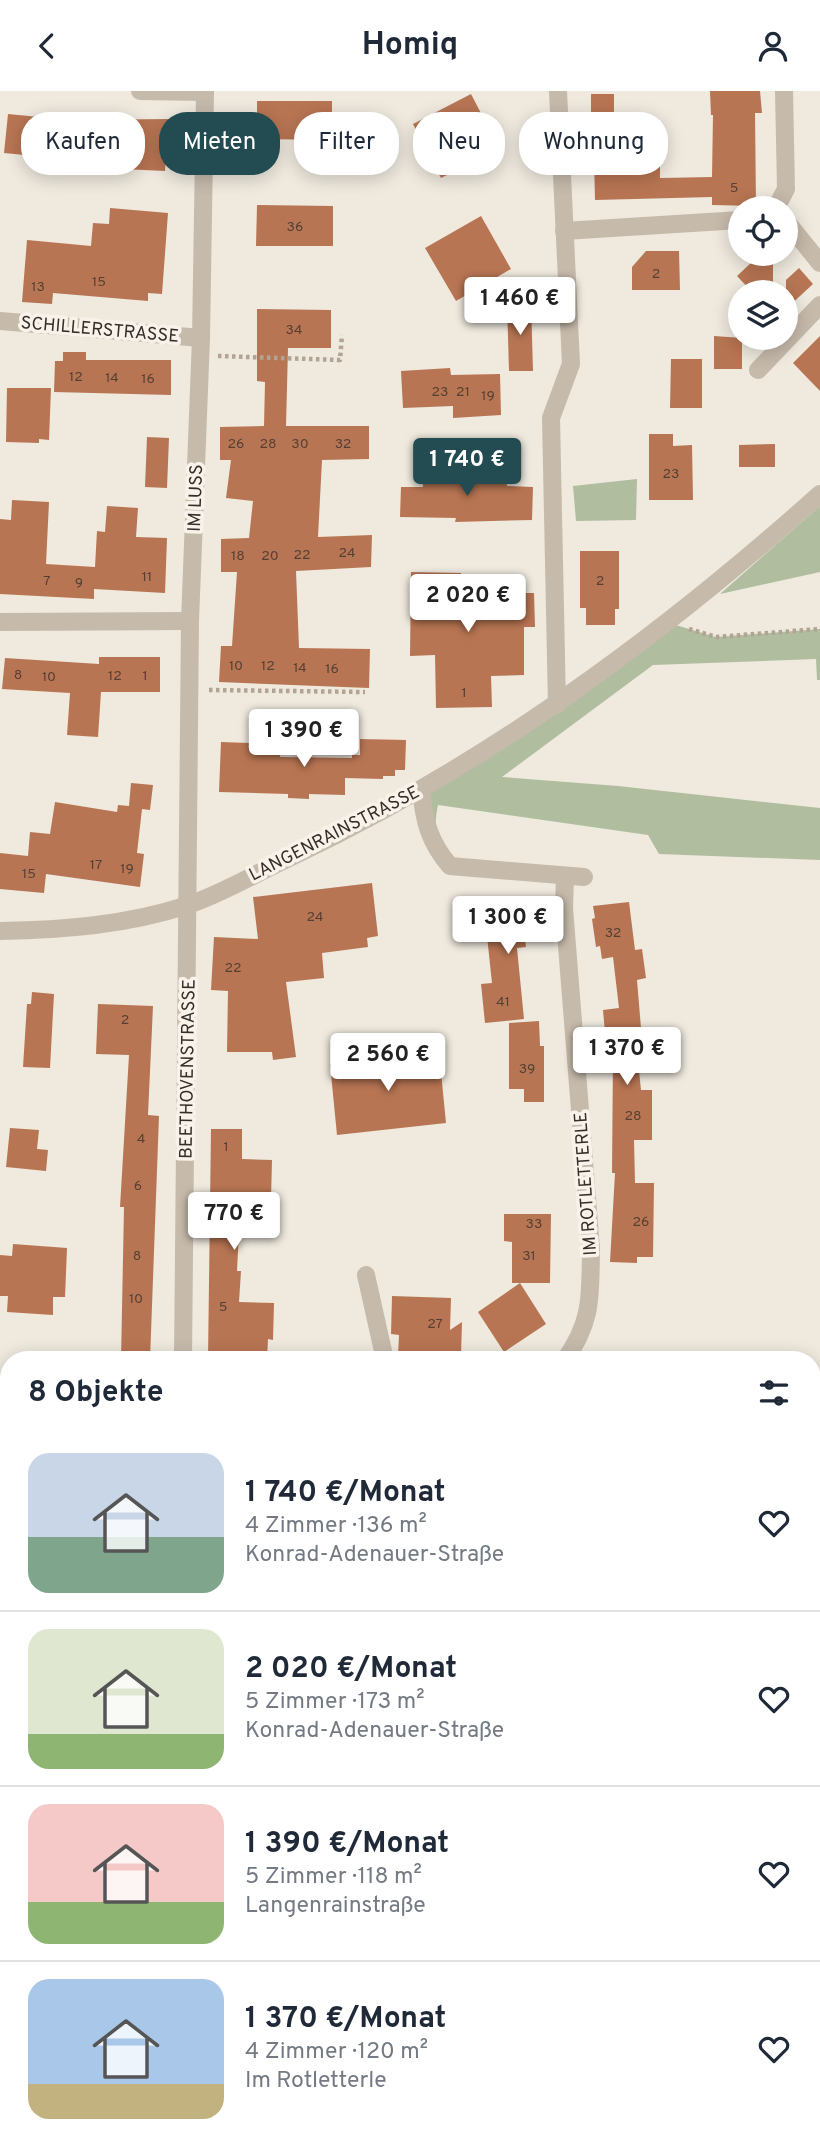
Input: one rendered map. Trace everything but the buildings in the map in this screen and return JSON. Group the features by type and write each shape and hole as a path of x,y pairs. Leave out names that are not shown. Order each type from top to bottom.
{"street":[{"path":"140,91 205,92"},
{"path":"557,705 551,426 571,364 558,91"},
{"path":"782,196 786,189 784,91"},
{"name":"IM LUSS","path":"188,905 190,621 200,347 205,92"},
{"path":"564,231 728,221"},
{"path":"798,236 820,263"},
{"path":"758,370 820,305"},
{"name":"SCHILLERSTRASSE","path":"0,321 200,347"},
{"name":"LANGENRAINSTRASSE","path":"0,931 79,929 188,905 345,832 421,790 557,705 669,624 820,494"},
{"path":"0,622 190,621"},
{"path":"421,790 425,824 432,843 450,866 584,877"},
{"name":"IM ROTLETTERLE","path":"565,876 564,908 591,1249 589,1305 583,1335 571,1351"},
{"name":"BEETHOVENSTRASSE","path":"183,1351 188,905"},
{"path":"366,1275 383,1351"}],"path":[{"path":"200,347 340,360 342,335"},
{"path":"669,624 716,637 820,629"},
{"path":"190,690 365,692"}],"green space":[{"path":"637,479 636,520 576,521 573,486"},
{"path":"820,506 820,572 720,594"},
{"path":"669,623 716,637 820,629 820,680 817,680 816,659 653,665 502,777 618,786 820,808 820,860 659,854 648,835 438,805 437,834 442,846 452,858 584,877 450,866 429,830 421,790 557,705"}]}
